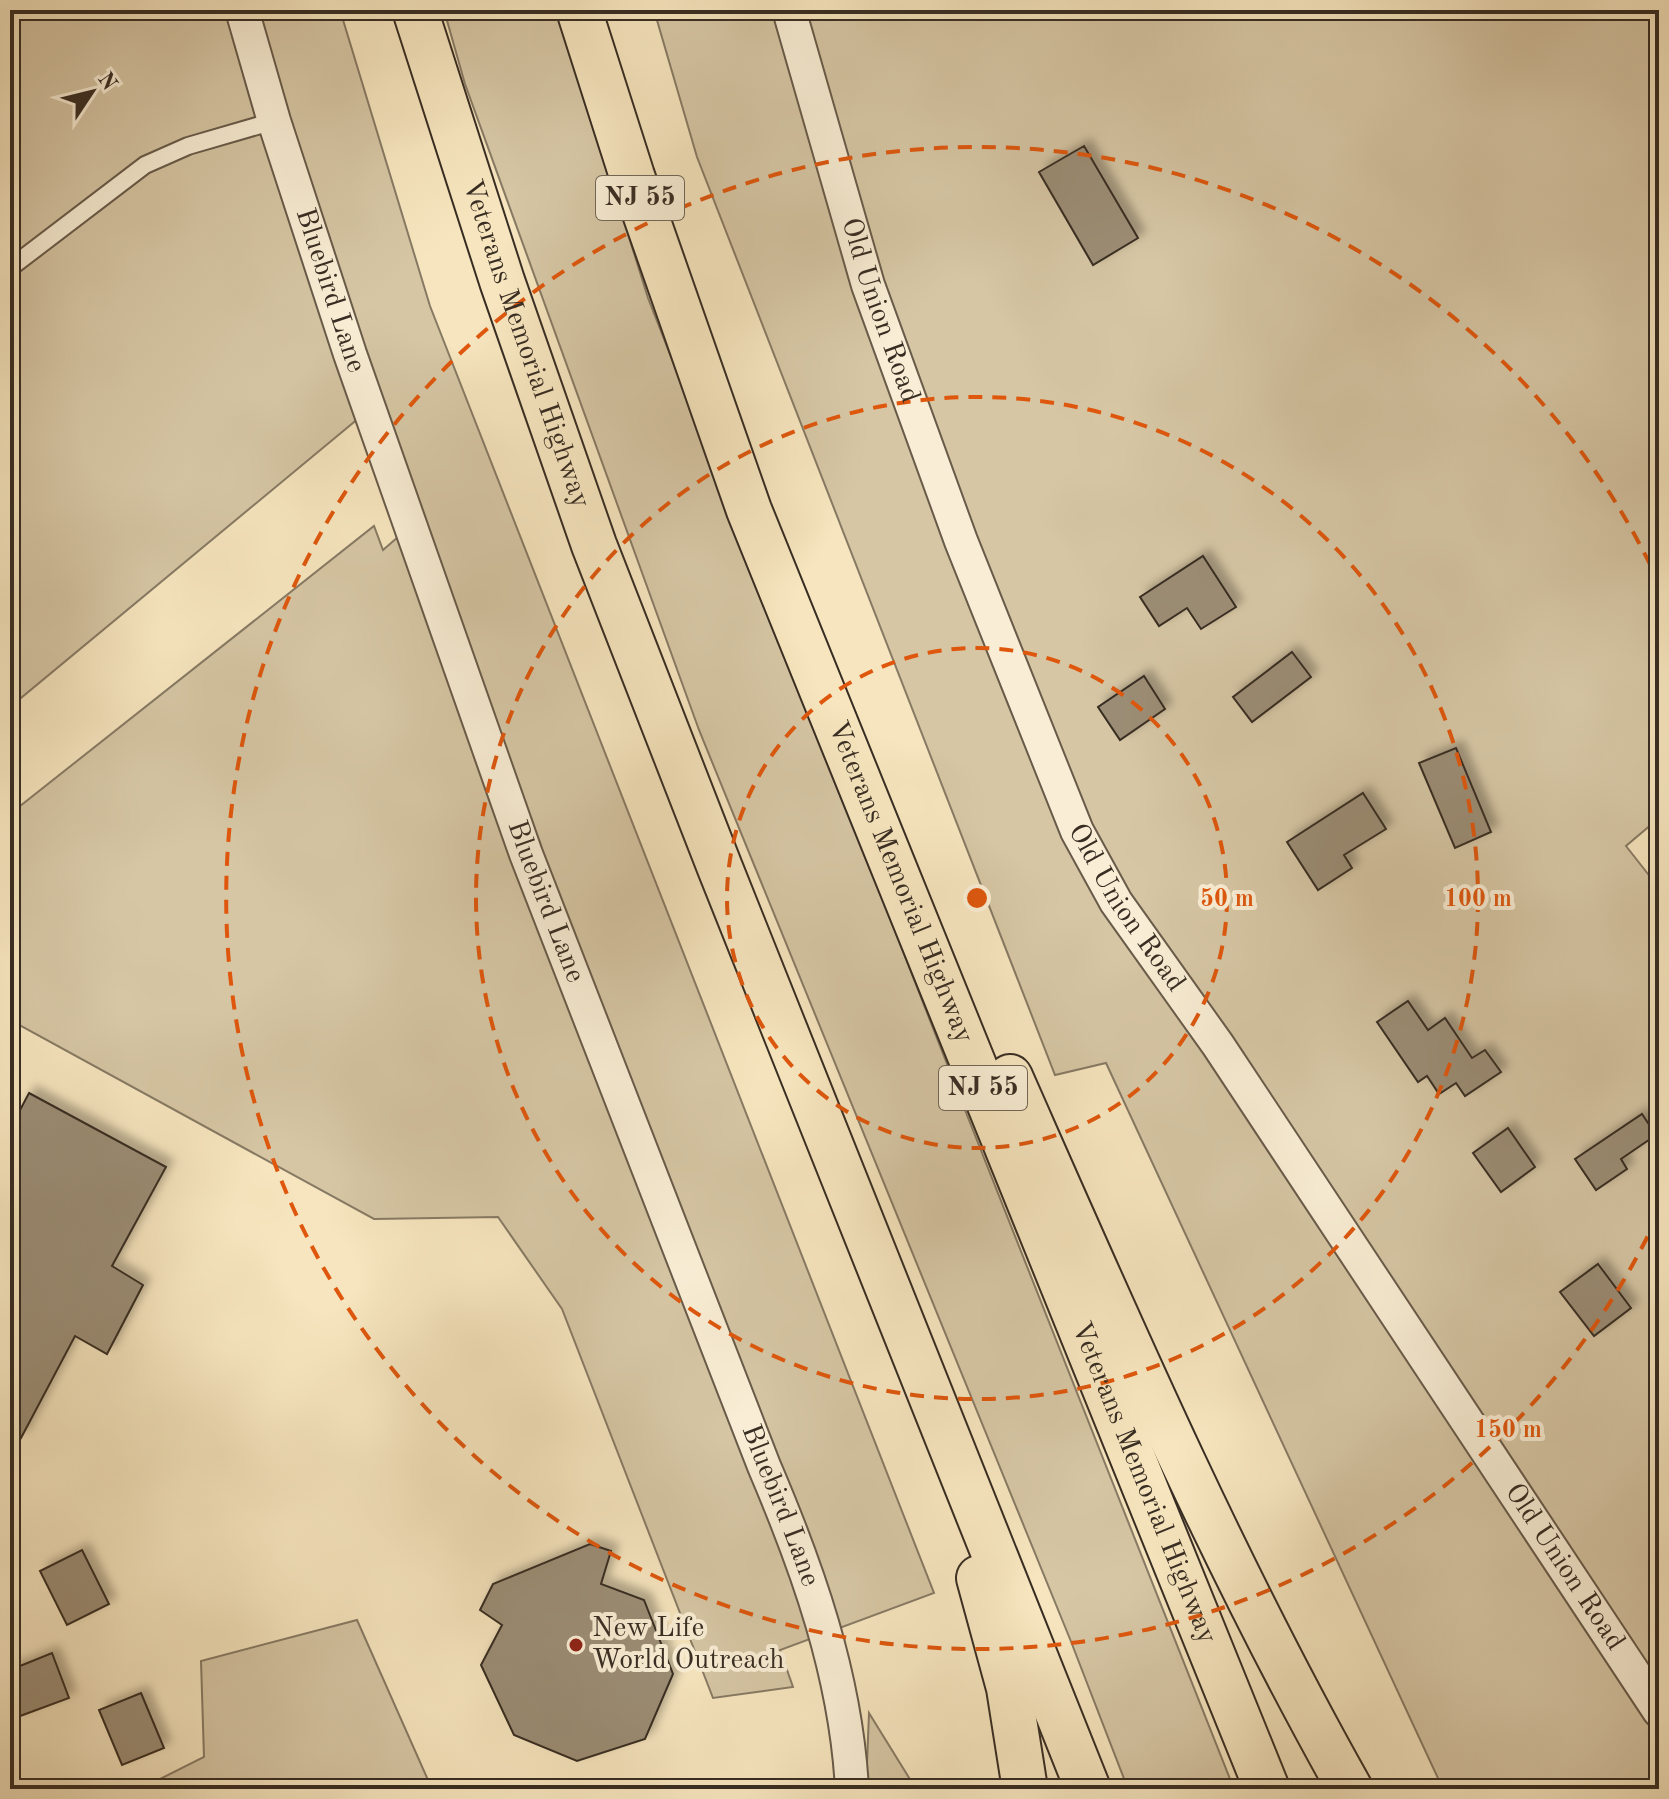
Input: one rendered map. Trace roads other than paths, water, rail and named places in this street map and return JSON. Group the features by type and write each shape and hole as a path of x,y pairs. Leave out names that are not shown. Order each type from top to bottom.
{"highway":[{"name":"Veterans Memorial Highway","path":"415,10 502,281 594,545 1088,1789"},
{"name":"Veterans Memorial Highway","path":"579,10 632,176 749,510 1267,1789"},
{"path":"705,384 1089,1257 1176,1445 1350,1789"},
{"path":"942,1424 1009,1688 1025,1789"}],"street":[{"name":"Bluebird Lane","path":"242,10 274,121 350,354 526,854 764,1466 794,1535 831,1647 851,1759 852,1789"},
{"name":"Old Union Road","path":"789,10 868,285 961,541 1077,831 1116,902 1218,1045 1659,1711"}],"lane":[{"path":"10,268 145,165 188,146 274,121"}],"place":[{"name":"New Life World Outreach","path":"576,1645"}]}
